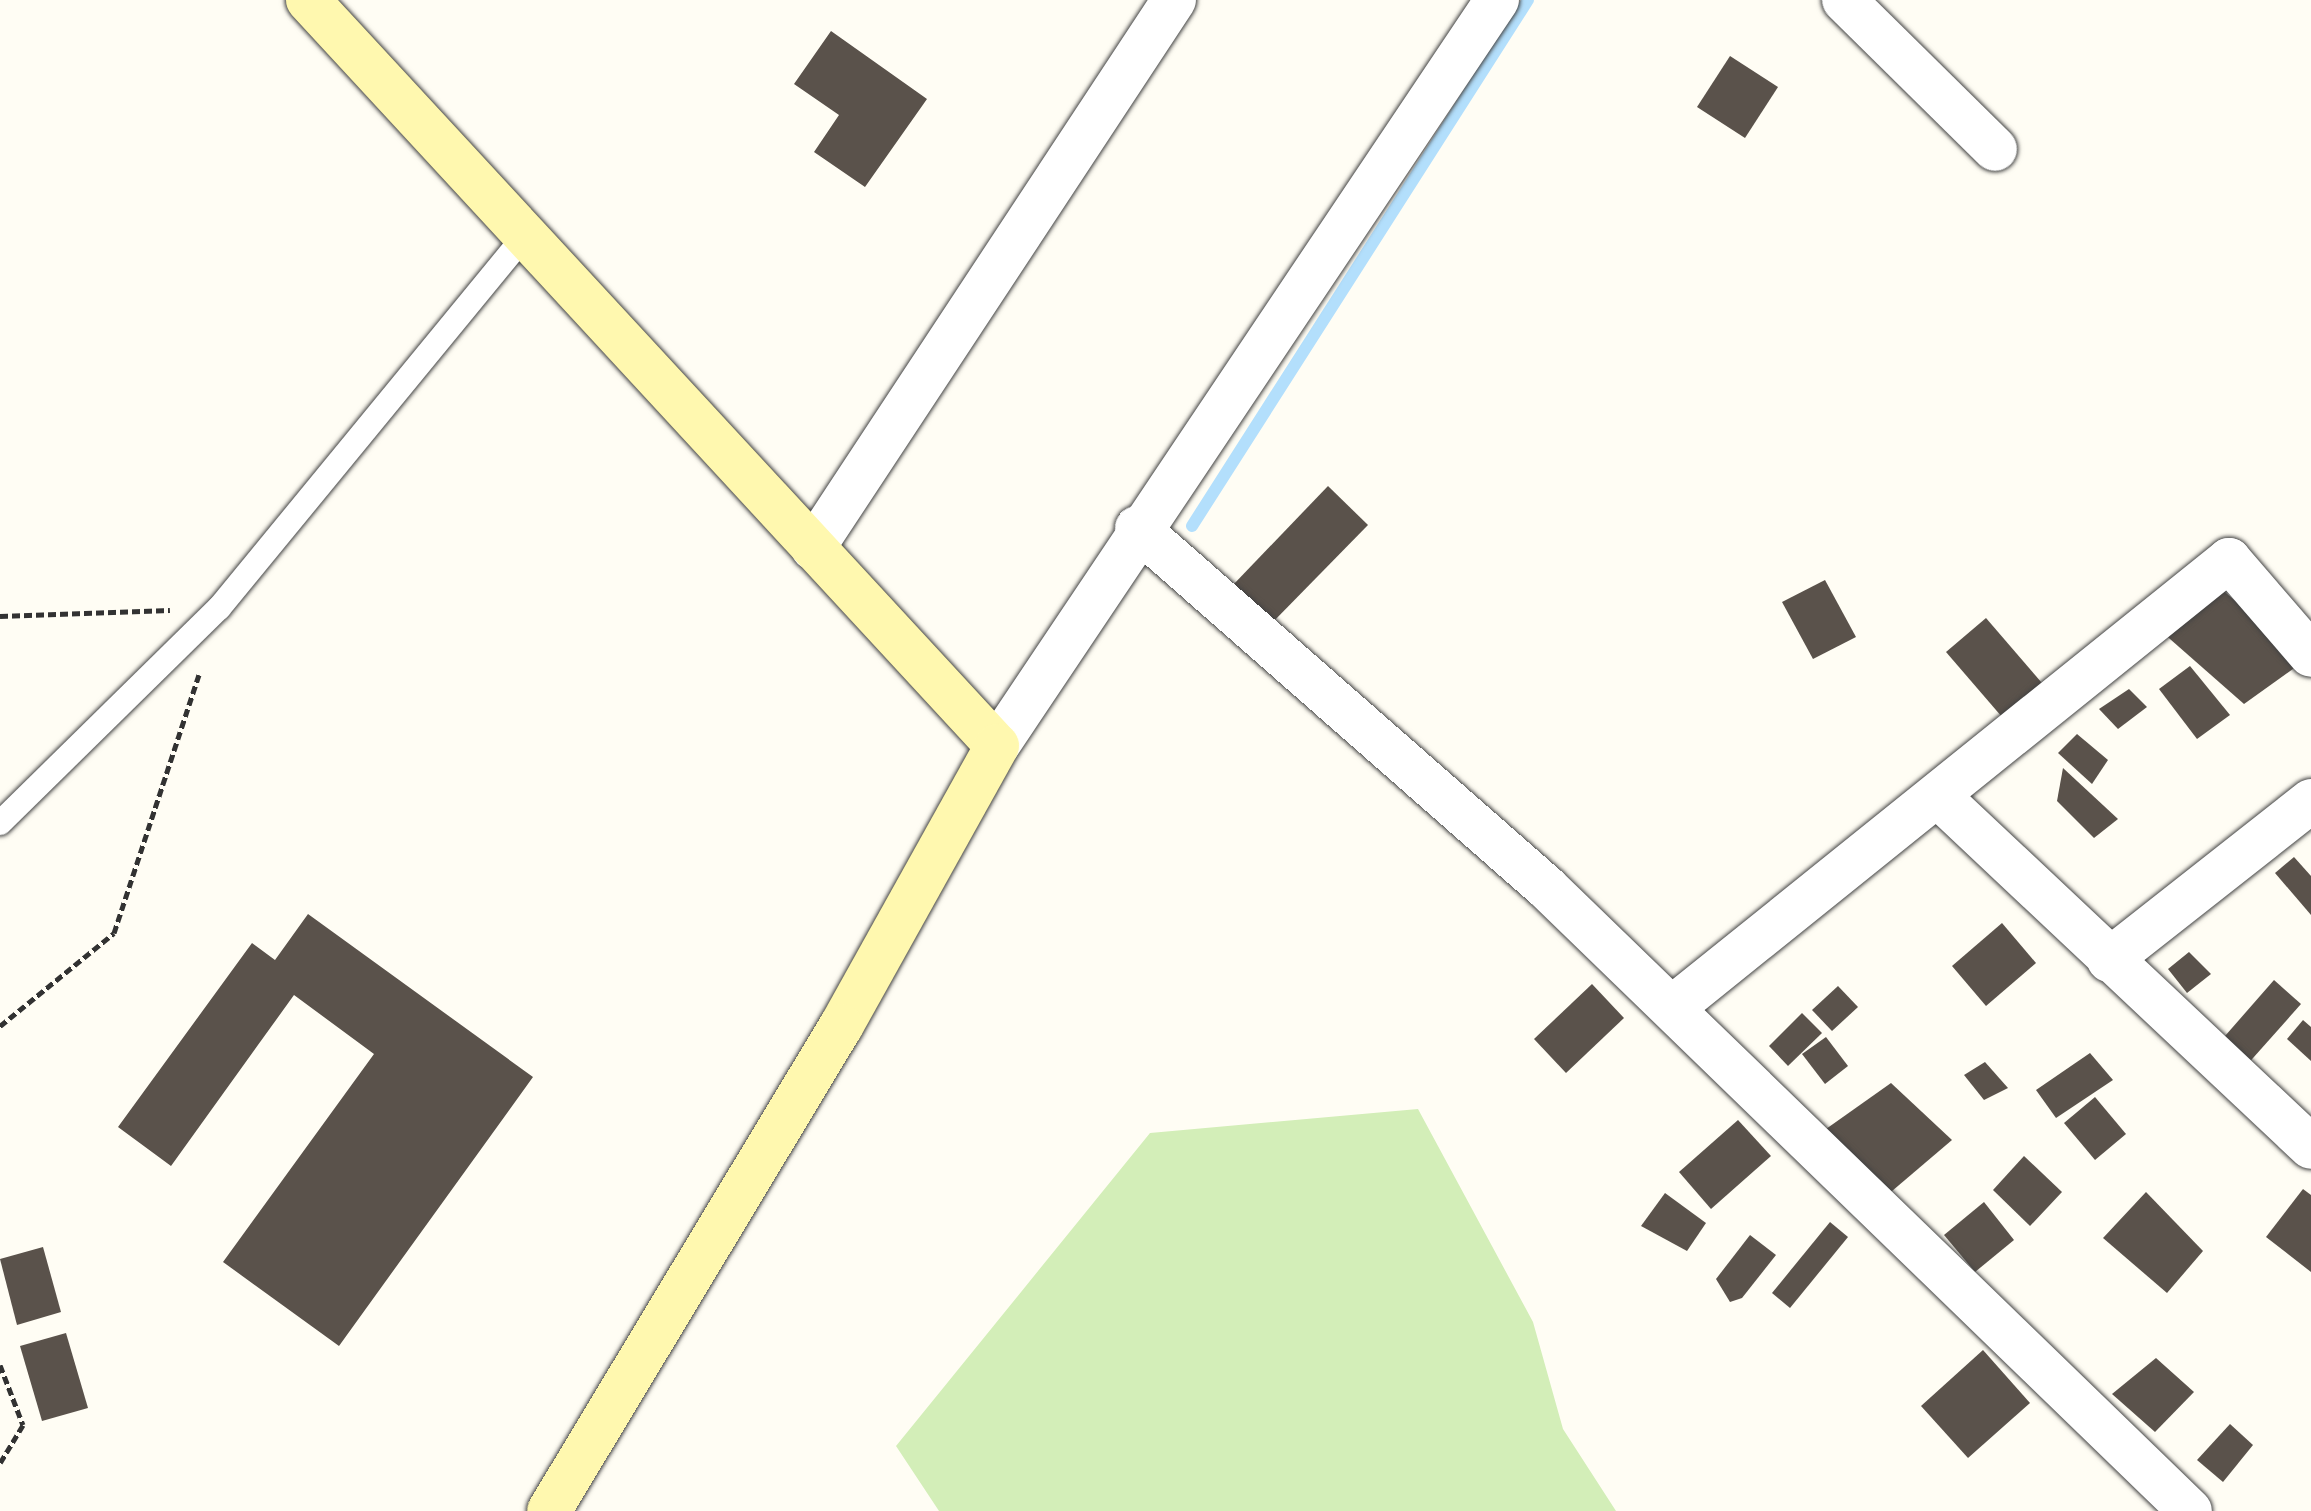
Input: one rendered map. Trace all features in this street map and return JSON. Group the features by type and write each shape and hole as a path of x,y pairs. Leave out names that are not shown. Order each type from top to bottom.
{"main road":[{"path":"308,0 523,238 997,746 841,1026 549,1511"}],"street":[{"path":"813,548 1174,0"},
{"path":"997,746 1137,528 1497,0"},
{"path":"1844,0 1995,149"},
{"path":"1137,528 1672,1008 2190,1511"},
{"path":"1672,1008 1940,798 2229,560 2311,655"},
{"path":"1940,798 2311,1147"},
{"path":"2109,960 2311,801"}],"lane":[{"path":"0,823 219,608 523,238"}],"path":[{"path":"0,616 219,608 114,933 0,1026"},
{"path":"0,1365 23,1425 0,1463"}],"green space":[{"path":"1418,1109 1533,1322 1563,1429 1616,1511 939,1511 896,1446 1150,1133"}],"building":[{"path":"831,31 927,99 865,187 814,152 839,115 794,84"},
{"path":"1730,56 1778,87 1745,138 1697,107"},
{"path":"1328,486 1368,525 1271,624 1232,586"},
{"path":"1825,580 1856,637 1813,659 1782,602"},
{"path":"2218,586 2283,642 2297,666 2244,704 2162,632"},
{"path":"1986,618 2042,683 2002,717 1946,652"},
{"path":"2190,666 2230,715 2197,739 2159,689"},
{"path":"2129,689 2147,707 2118,729 2099,709"},
{"path":"2077,734 2108,760 2092,784 2058,753"},
{"path":"2063,768 2118,819 2094,838 2057,801"},
{"path":"2294,857 2311,876 2311,915 2275,873"},
{"path":"308,914 533,1077 339,1346 223,1262 374,1054 294,995 171,1166 118,1127 252,943 275,960"},
{"path":"2002,923 2036,963 1986,1006 1952,966"},
{"path":"2189,952 2211,974 2187,993 2168,969"},
{"path":"2274,980 2301,1004 2245,1067 2218,1044"},
{"path":"1592,984 1624,1018 1566,1073 1534,1039"},
{"path":"1838,986 1858,1007 1832,1031 1812,1010"},
{"path":"1802,1013 1822,1033 1788,1066 1769,1046"},
{"path":"2303,1020 2311,1027 2311,1061 2287,1039"},
{"path":"1826,1037 1848,1066 1825,1084 1802,1054"},
{"path":"2090,1053 2113,1080 2056,1118 2036,1090"},
{"path":"1985,1062 2008,1088 1984,1100 1964,1075"},
{"path":"1891,1083 1952,1140 1885,1197 1826,1129"},
{"path":"2095,1097 2126,1134 2095,1160 2064,1123"},
{"path":"1738,1120 1771,1156 1711,1209 1679,1172"},
{"path":"2024,1156 2062,1192 2030,1226 1993,1190"},
{"path":"2303,1189 2311,1195 2311,1272 2266,1237"},
{"path":"2146,1192 2203,1251 2167,1293 2103,1238"},
{"path":"1665,1193 1706,1223 1687,1251 1641,1226"},
{"path":"1984,1202 2014,1240 1975,1272 1944,1235"},
{"path":"1830,1222 1848,1237 1790,1308 1772,1293"},
{"path":"1750,1235 1776,1255 1742,1298 1730,1302 1716,1279"},
{"path":"43,1247 61,1312 17,1325 0,1259"},
{"path":"66,1333 88,1408 42,1421 20,1346"},
{"path":"1983,1350 2030,1403 1968,1458 1921,1406"},
{"path":"2156,1358 2194,1392 2155,1432 2112,1394"},
{"path":"2230,1424 2253,1445 2223,1482 2197,1460"}],"waterway":[{"path":"1192,526 1528,0"}]}
